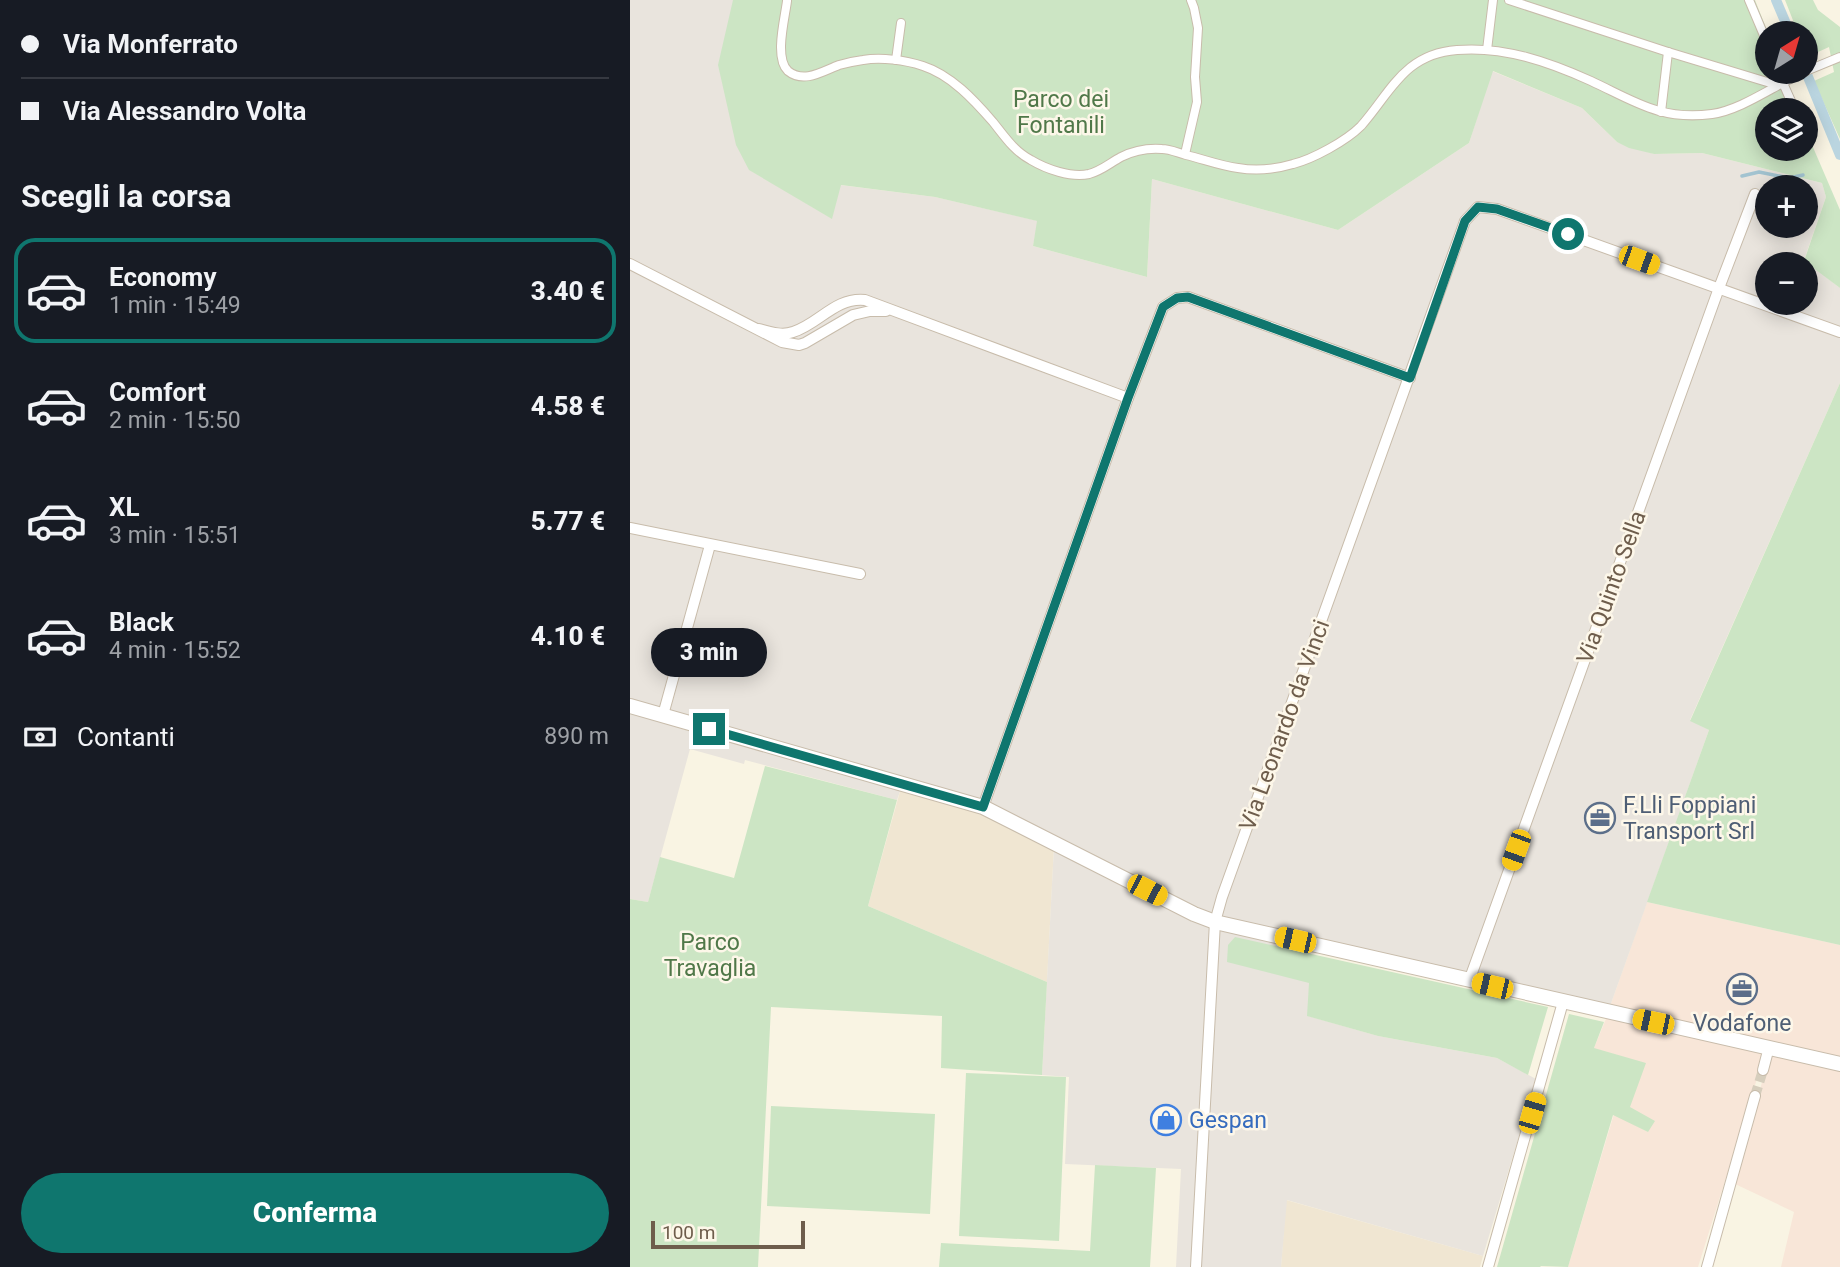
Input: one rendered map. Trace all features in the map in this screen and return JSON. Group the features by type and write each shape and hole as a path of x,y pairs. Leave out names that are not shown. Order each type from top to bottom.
{"street":[{"path":"1185,155 1197,102 1195,77 1198,28 1191,0"},
{"path":"1487,50 1493,0"},
{"path":"1509,0 1668,52 1755,77"},
{"path":"1749,0 1758,21"},
{"path":"787,1 780,53 782,64 790,73 803,77 816,75 842,64 865,59 896,60 924,66 961,88 978,104 1013,149 1033,162 1065,173 1087,175 1136,151 1162,149 1238,168 1266,169 1293,164 1316,155 1360,127 1389,88 1409,68 1430,56 1455,50 1487,50 1524,56 1563,69 1646,108 1661,112 1713,114 1748,101 1780,84 1788,98"},
{"path":"896,60 901,23"},
{"path":"1661,112 1668,52"},
{"path":"1818,66 1838,57"},
{"name":"Via Quinto Sella","path":"1469,981 1755,194"},
{"name":"Via Leonardo da Vinci","path":"1196,1267 1215,922 1465,221 1478,207 1497,209 1719,288"},
{"path":"630,264 759,329 778,334 795,332 847,301 865,300 1128,398"},
{"path":"1719,288 1840,332"},
{"path":"983,807 1128,398 1163,307 1177,298 1188,297 1410,378"},
{"path":"630,528 860,574"},
{"path":"663,715 710,545"},
{"path":"630,706 983,807 1194,914 1215,922 1840,1064"},
{"path":"1488,1267 1563,1002"},
{"path":"1763,1070 1769,1047"},
{"path":"1707,1267 1755,1096"}],"shaded area":[{"path":"630,0 733,0 750,170 831,218 840,185 935,197 1038,221 1033,246 1147,277 1152,179 1338,230 1469,143 1492,71 1582,108 1617,142 1654,154 1702,153 1790,175 1755,175 1755,238 1812,238 1807,252 1755,252 1755,315 1818,315 1818,271 1840,288 1840,383 1690,720 1709,730 1609,1009 1218,920 986,806 903,783 897,800 745,760 744,764 690,749 648,902 630,899 630,712 695,733 701,724 630,700"},
{"path":"1818,182 1822,183 1826,197 1818,220"},
{"path":"901,788 982,810 1054,846 1047,982 868,906"},
{"path":"1054,846 1193,917 1311,946 1308,1016 1378,1036 1497,1058 1536,1079 1483,1256 1287,1200 1281,1267 1176,1267 1181,1169 1065,1164 1069,1077 1042,1075"},
{"path":"1647,902 1840,945 1840,1057 1609,1009"},
{"path":"1608,1014 1766,1050 1698,1267 1568,1267 1614,1114 1648,1132 1594,1048"},
{"path":"1771,1051 1840,1067 1840,1267 1781,1267 1794,1212 1733,1183"},
{"path":"1286,1200 1483,1256 1480,1267 1281,1267"}],"green space":[{"name":"Parco dei Fontanili","path":"733,0 1755,0 1763,21 1755,21 1755,84 1788,84 1793,98 1755,98 1755,161 1818,161 1818,159 1840,210 1840,288 1818,272 1818,252 1807,252 1812,238 1818,238 1818,220 1826,197 1822,183 1818,182 1818,175 1790,175 1702,153 1654,154 1629,148 1617,142 1582,108 1493,71 1469,143 1338,230 1152,179 1147,277 1033,246 1037,221 935,197 841,185 832,219 749,170 736,145 718,65"},
{"path":"1785,0 1813,0 1818,10 1840,27 1840,139 1815,84 1818,84 1818,79 1834,72 1829,47 1818,52 1818,21 1793,21"},
{"path":"1840,383 1840,945 1647,902 1709,730 1690,721"},
{"name":"Parco Travaglia","path":"765,766 897,800 868,906 1047,982 1042,1075 941,1068 942,1016 771,1007 758,1267 630,1267 630,899 648,902 660,857 734,878"},
{"path":"1235,937 1548,1007 1528,1075 1497,1058 1378,1036 1307,1016 1309,983 1227,962 1228,945"},
{"path":"1569,1014 1604,1022 1594,1048 1646,1063 1630,1107 1655,1121 1648,1132 1613,1115 1568,1267 1497,1267"},
{"path":"966,1073 1066,1077 1059,1241 959,1236"},
{"path":"771,1106 935,1114 930,1214 767,1206"},
{"path":"1095,1165 1156,1168 1150,1267 939,1267 941,1243 1090,1251"}],"waterway":[{"path":"1776,0 1785,21"},
{"path":"1811,84 1840,155"},
{"path":"1742,176 1759,172 1774,175"}],"tunnel":[{"path":"1755,1096 1763,1070"}],"place":[{"name":"F.Lli Foppiani Transport Srl","path":"1600,818"},
{"name":"Vodafone","path":"1742,989"},
{"name":"Gespan","path":"1166,1120"}],"route":[{"path":"709,729 983,807 1128,398 1163,307 1177,298 1188,297 1410,378 1465,221 1471,213 1478,207 1485,206 1568,234"}]}
